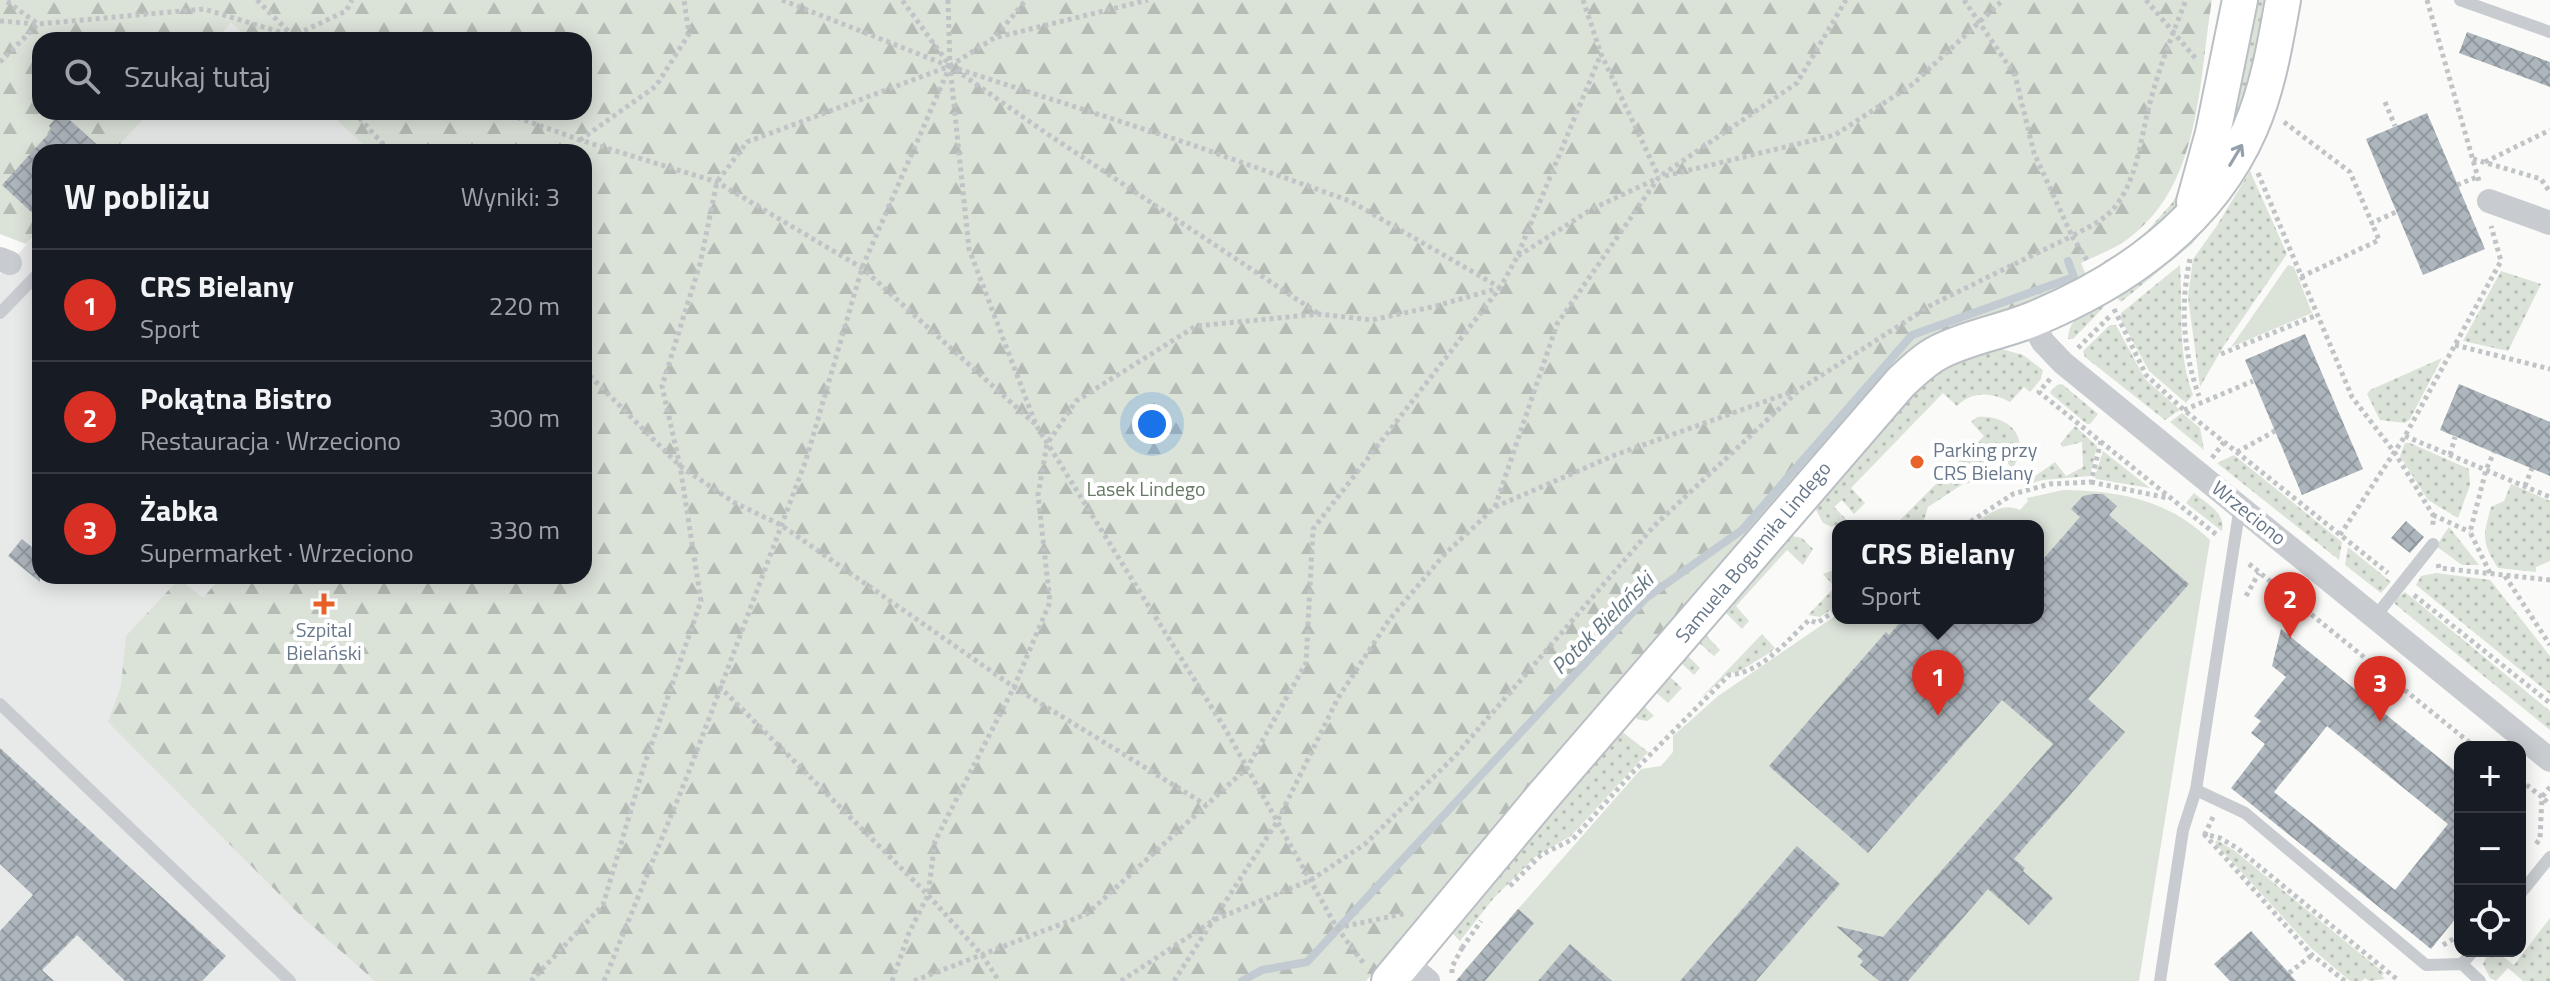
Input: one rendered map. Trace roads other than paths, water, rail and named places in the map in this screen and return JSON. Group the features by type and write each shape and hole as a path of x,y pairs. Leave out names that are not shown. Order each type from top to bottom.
{"street":[{"path":"2191,234 2240,0"},
{"name":"Samuela Bogumiła Lindego","path":"1398,974 1544,795 1901,382 1942,350 2031,320 2102,287 2191,234 2249,132 2268,77 2283,0"},
{"path":"2487,204 2550,223"},
{"name":"Wrzeciono","path":"2031,320 2043,342 2063,363 2550,760"}],"lane":[{"path":"2460,0 2550,32"},
{"path":"5,261 32,274"},
{"path":"0,313 32,283"},
{"path":"2160,981 2183,830 2196,790 2240,506"},
{"path":"2375,617 2433,544"},
{"path":"0,704 290,981"},
{"path":"2196,790 2245,813 2426,965 2462,964 2480,981"},
{"path":"2526,887 2550,857"},
{"path":"2462,964 2468,957"}],"waterway":[{"name":"Potok Bielański","path":"1242,981 1262,970 1307,962 1646,598 1742,530 1912,335 2074,277 2068,261"}],"place":[{"name":"Parking przy CRS Bielany","path":"1917,462"},
{"name":"Szpital Bielański","path":"324,604"},
{"name":"Pokątna Bistro","path":"2290,638"},
{"name":"CRS Bielany","path":"1938,716"},
{"name":"Żabka","path":"2380,722"}],"park label":[{"name":"Lasek Lindego","path":"1146,489"}]}
